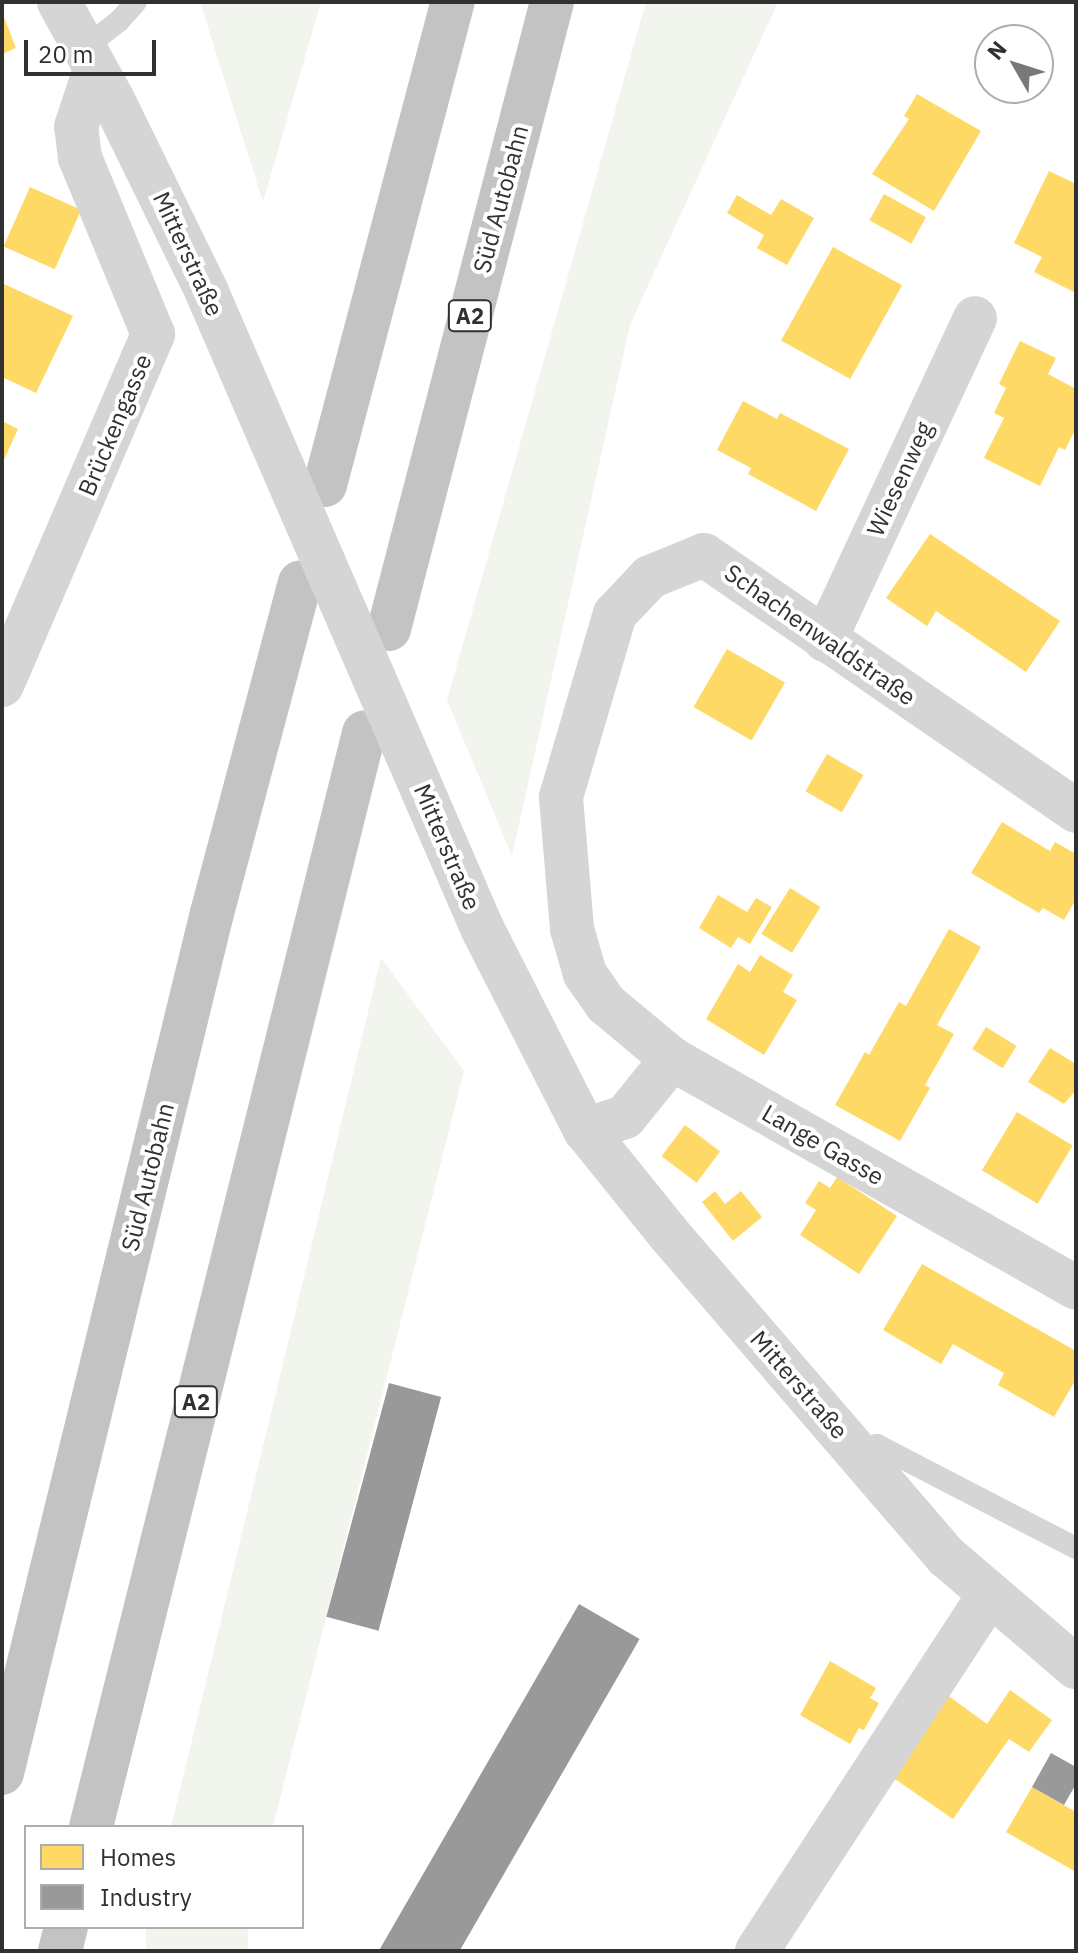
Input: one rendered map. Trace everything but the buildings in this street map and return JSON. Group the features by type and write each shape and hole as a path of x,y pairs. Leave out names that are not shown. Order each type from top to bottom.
{"highway":[{"path":"325,485 453,2"},
{"name":"Süd Autobahn","path":"389,629 552,2"},
{"name":"Süd Autobahn","path":"2,1773 212,913 300,583"},
{"name":"A2","path":"91,1825 364,733"},
{"path":"60,1951 66,1929"}],"street":[{"name":"Mitterstraße","path":"59,2 113,100 206,290 483,930 585,1130 668,1233 947,1557 1076,1667"},
{"name":"Brückengasse","path":"2,685 153,334 80,158 76,127 89,60"},
{"name":"Wiesenweg","path":"825,640 975,318"},
{"name":"Schachenwaldstraße","path":"672,1059 606,1004 585,974 572,929 561,797 615,614 650,577 704,555 1076,811"},
{"path":"585,1130 625,1117 672,1059"},
{"name":"Lange Gasse","path":"672,1059 1076,1288"},
{"path":"757,1951 990,1594"}],"lane":[{"path":"89,60 136,2"},
{"path":"856,1451 877,1445 1076,1548"}],"shaded area":[{"path":"200,2 321,2 263,202"},
{"path":"646,2 778,2 630,325 512,856 447,700"},
{"path":"381,958 464,1071 274,1825 171,1825"},
{"path":"146,1929 248,1929 248,1951 146,1951"}]}
